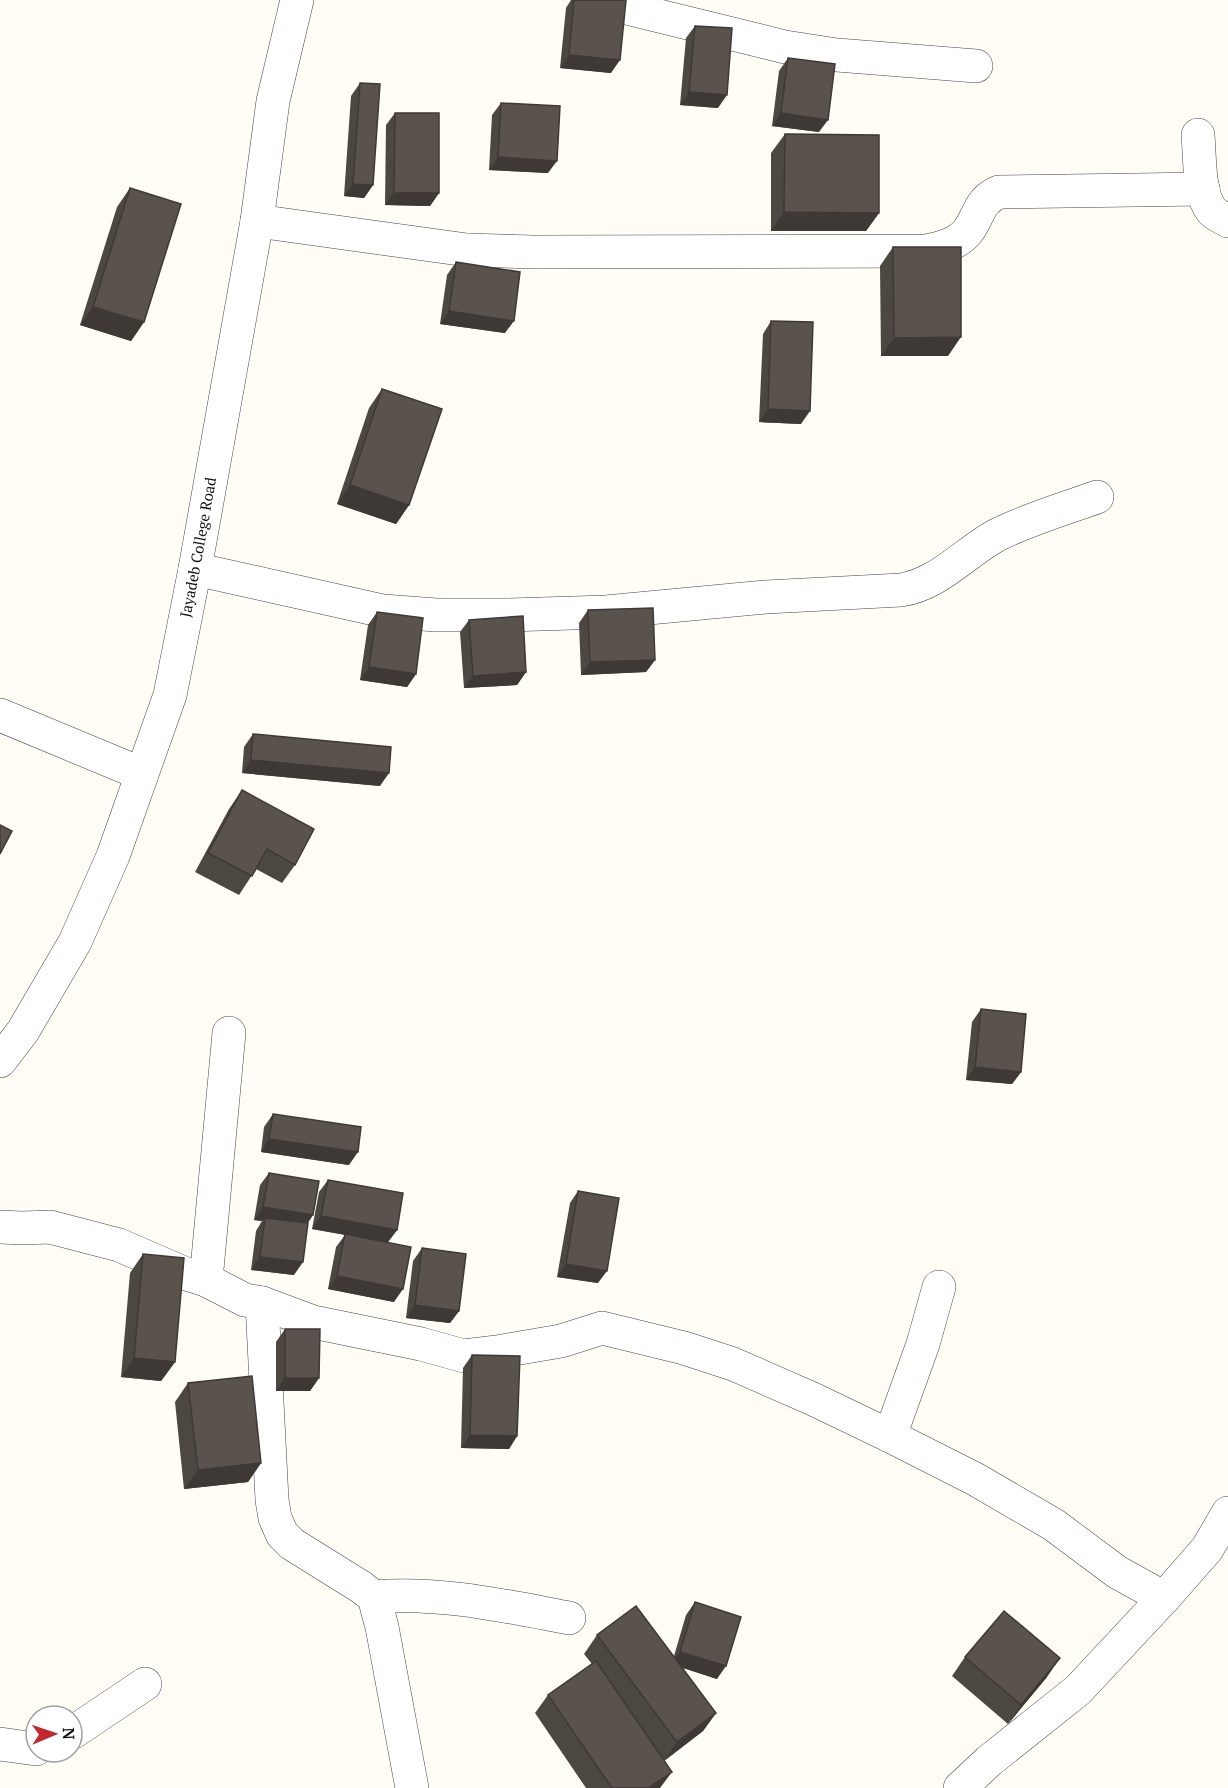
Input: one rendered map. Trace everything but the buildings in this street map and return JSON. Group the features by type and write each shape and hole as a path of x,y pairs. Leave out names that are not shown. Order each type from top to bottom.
{"street":[{"name":"Jayadeb College Road","path":"0,1061 23,1031 75,942 113,856 170,695 195,569 257,221 273,101 297,0"},
{"path":"594,0 785,47 837,55 976,66"},
{"path":"1198,135 1203,189 1207,204 1213,213 1228,221"},
{"path":"257,221 467,250 533,252 926,251 942,248 959,240 968,232 982,204 989,196 999,192 1203,189"},
{"path":"195,569 383,611 436,615 606,612 766,597 901,590 916,588 930,582 996,536 1021,524 1097,497"},
{"path":"0,715 142,774"},
{"path":"206,1280 229,1033"},
{"path":"0,1227 50,1227 119,1245 186,1274 206,1280 245,1299 313,1322 421,1344 464,1356 497,1353 561,1341 602,1328 684,1348 733,1364 813,1399 975,1479 1054,1525 1117,1572 1164,1598"},
{"path":"890,1436 923,1344 939,1287"},
{"path":"262,1303 272,1500 275,1518 282,1534 292,1544 374,1597 382,1627 412,1788"},
{"path":"960,1788 988,1761 1077,1690 1207,1549 1228,1513"},
{"path":"374,1597 397,1595 481,1601 569,1618"},
{"path":"84,1725 145,1684"},
{"path":"0,1744 24,1747"}]}
